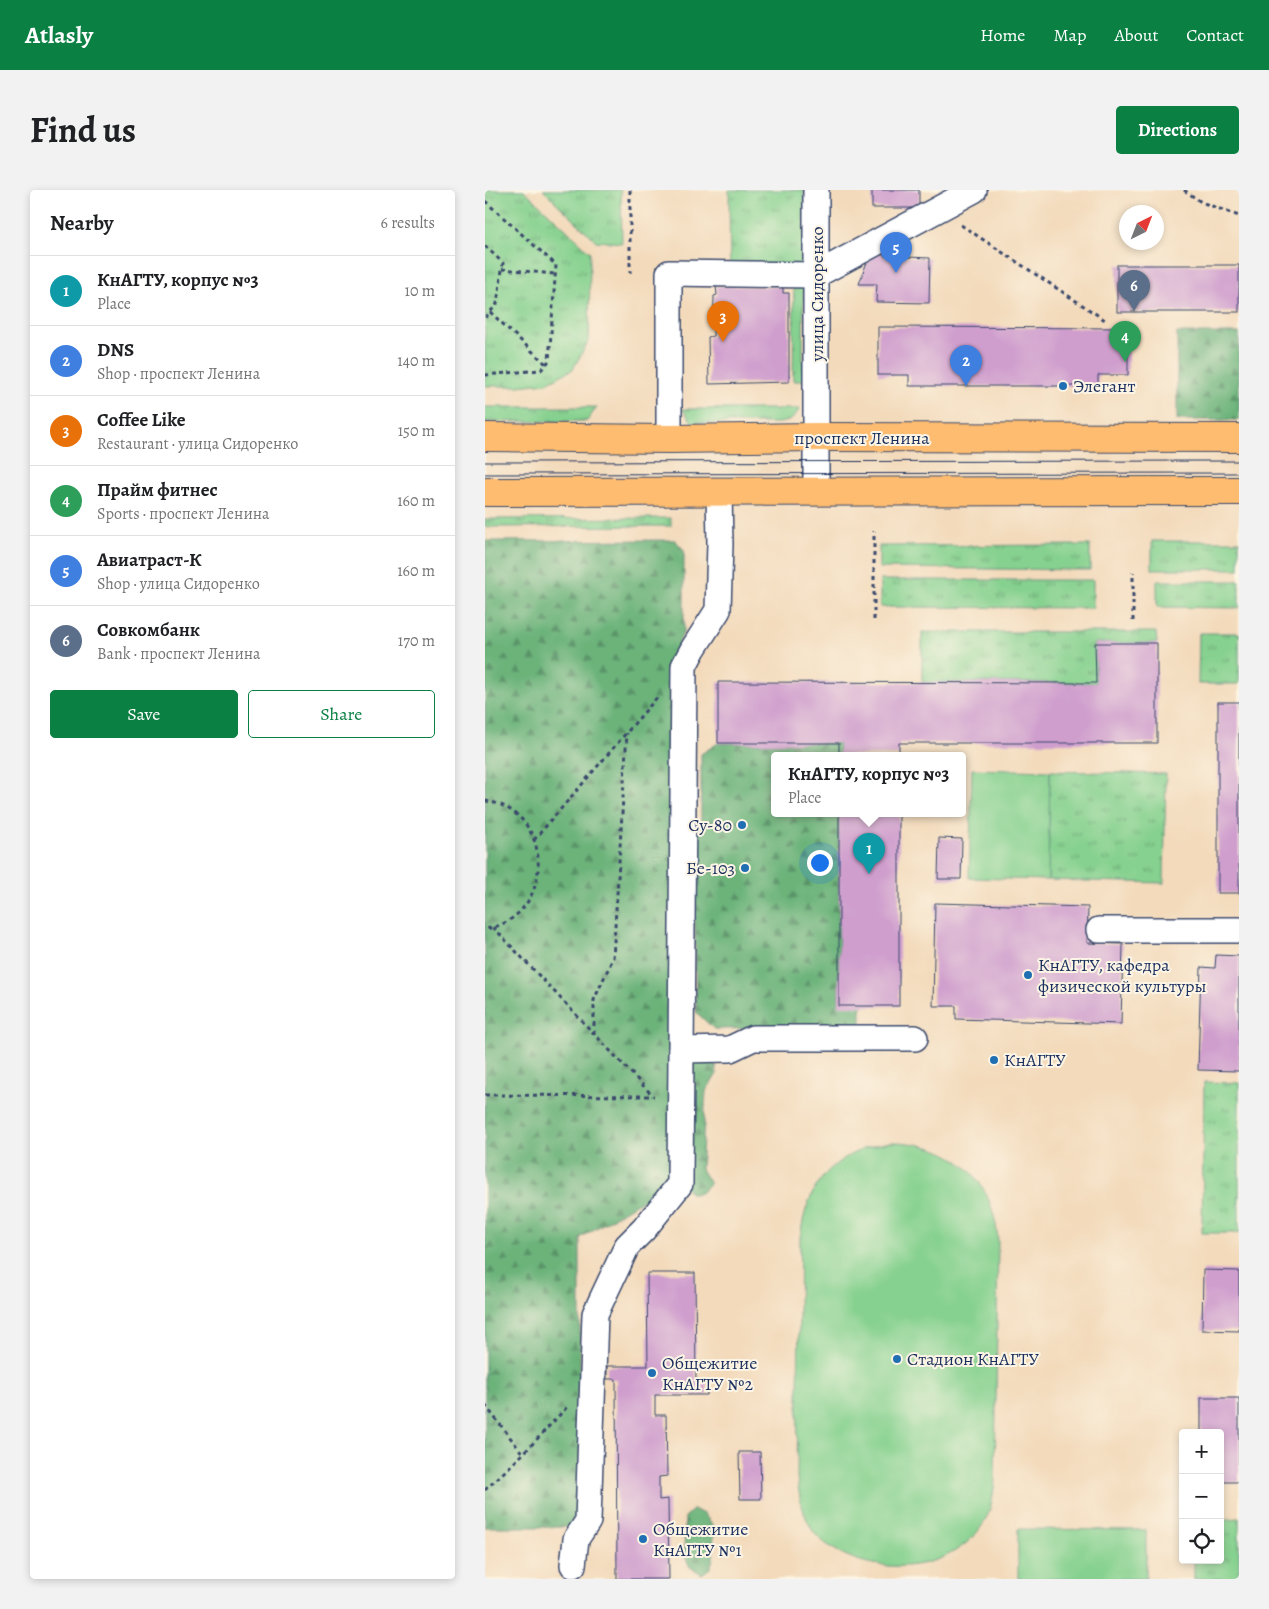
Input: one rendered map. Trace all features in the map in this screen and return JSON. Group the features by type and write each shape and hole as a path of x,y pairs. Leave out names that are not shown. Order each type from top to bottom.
{"highway":[{"name":"проспект Ленина","path":"485,438 1239,438"},
{"path":"485,492 1239,491"}],"street":[{"name":"улица Сидоренко","path":"816,492 817,190"},
{"path":"669,439 669,273 816,275 974,190"},
{"path":"573,1565 576,1539 587,1521 595,1314 627,1246 644,1229 680,1184 684,666 718,610 719,492"},
{"path":"1099,930 1239,930"},
{"path":"681,1050 730,1048 753,1038 915,1038"}],"path":[{"path":"630,190 630,273"},
{"path":"1184,190 1201,202 1239,216"},
{"path":"485,201 556,265 549,361 541,370 485,375"},
{"path":"937,210 1105,320"},
{"path":"485,246 503,263 497,304 485,318"},
{"path":"502,270 555,274"},
{"path":"490,312 546,364"},
{"path":"874,531 874,620"},
{"path":"1133,572 1133,621"},
{"path":"534,840 684,666"},
{"path":"595,1034 594,1000 613,958 627,733"},
{"path":"485,800 503,806 524,823 534,840 539,857 537,884 524,906 513,917 485,929"},
{"path":"485,1095 653,1096 493,927"},
{"path":"485,1490 523,1454 592,1381"},
{"path":"485,1405 523,1454"}],"green space":[{"path":"485,190 524,190 590,252 589,340 573,369 547,383 518,386 485,386"},
{"path":"543,190 621,190 622,243 596,241"},
{"path":"729,190 804,190 803,381 793,381 794,284 730,283"},
{"path":"1177,333 1239,333 1239,420 1177,420"},
{"path":"485,407 597,407 587,421 485,422"},
{"path":"682,409 800,409 791,420 780,423 693,423"},
{"path":"671,518 671,526 485,527 485,519"},
{"path":"675,540 684,550 684,630 675,654 673,1181 580,1238 580,1511 569,1527 485,1527 485,541"},
{"path":"1152,541 1239,541 1239,569 1152,569"},
{"path":"1090,545 1090,570 879,568 879,546"},
{"path":"880,580 1093,580 1093,608 880,607"},
{"path":"1157,581 1239,581 1239,608 1157,607"},
{"path":"922,632 1156,632 1157,643 1095,643 1096,683 922,682"},
{"path":"1199,633 1239,633 1239,684 1198,684"},
{"path":"718,743 839,743 839,752 771,752 771,817 839,817 839,1005 861,1005 861,1027 714,1029 696,1012 694,846 701,827 701,754"},
{"path":"972,769 1050,771 1048,880 969,878"},
{"path":"1050,771 1166,774 1164,883 1048,880"},
{"path":"695,1060 715,1061 717,1074 706,1091 701,1169 710,1184 701,1193 692,1194 684,1187 689,1071"},
{"path":"1204,1082 1239,1083 1239,1233 1202,1233"},
{"name":"Стадион КнАГТУ","path":"890,1142 933,1148 951,1156 966,1168 979,1182 988,1199 995,1218 998,1241 995,1480 991,1506 985,1521 970,1540 950,1554 928,1562 903,1566 879,1565 855,1559 833,1549 815,1534 807,1521 802,1507 797,1477 800,1238 804,1218 809,1201 817,1186 839,1162 853,1153"},
{"path":"694,1509 705,1515 714,1527 713,1559 710,1568 702,1574 690,1567 684,1554 685,1517"},
{"path":"1239,1518 1239,1579 1194,1579 1194,1564 1224,1564 1224,1520"},
{"path":"1018,1529 1146,1530 1146,1579 1018,1579"}],"building":[{"path":"872,190 919,190 919,208 872,208"},
{"path":"884,245 884,256 930,258 929,303 876,302 877,284 859,284 867,262"},
{"path":"1117,265 1239,265 1239,312 1117,312"},
{"path":"716,286 783,287 783,293 789,293 789,382 709,384 708,337 713,336 714,296 717,295"},
{"path":"878,327 1128,328 1128,375 1098,375 1098,386 909,386 909,375 878,375"},
{"path":"1095,643 1157,643 1157,743 899,743 899,752 839,752 839,743 718,743 718,682 1096,683"},
{"path":"1218,702 1239,702 1239,893 1218,893"},
{"path":"839,817 899,817 899,1006 839,1006"},
{"path":"939,838 962,839 961,879 938,879"},
{"name":"КнАГТУ, кафедра физической культуры","path":"935,903 1088,907 1087,943 1123,944 1121,1024 956,1019 956,1006 933,1006"},
{"path":"1216,955 1239,956 1239,1071 1198,1070 1201,967 1215,968"},
{"path":"1203,1270 1239,1271 1239,1331 1202,1330"},
{"name":"Общежитие КнАГТУ №2","path":"647,1273 695,1273 696,1383 707,1383 707,1395 655,1395 655,1415 666,1415 667,1476 659,1477 659,1500 668,1499 669,1579 617,1579 616,1379 607,1379 607,1366 648,1366"},
{"path":"1201,1398 1239,1398 1239,1482 1224,1482 1224,1429 1201,1429"},
{"path":"739,1452 760,1452 761,1499 740,1499"}],"tram line":[{"path":"485,462 1239,461"},
{"path":"485,474 1239,473"}],"place":[{"name":"Авиатраст-К","path":"896,273"},
{"name":"Совкомбанк","path":"1134,311"},
{"name":"Coffee Like","path":"723,342"},
{"name":"Прайм фитнес","path":"1125,362"},
{"name":"DNS","path":"966,386"},
{"name":"Элегант","path":"1063,386"},
{"name":"Су-80","path":"742,825"},
{"name":"Бе-103","path":"745,868"},
{"name":"КнАГТУ, корпус №3","path":"869,874"},
{"name":"КнАГТУ, кафедра физической культуры","path":"1028,975"},
{"name":"КнАГТУ","path":"994,1060"},
{"name":"Стадион КнАГТУ","path":"897,1359"},
{"name":"Общежитие КнАГТУ №2","path":"652,1373"},
{"name":"Общежитие КнАГТУ №1","path":"643,1539"}]}
